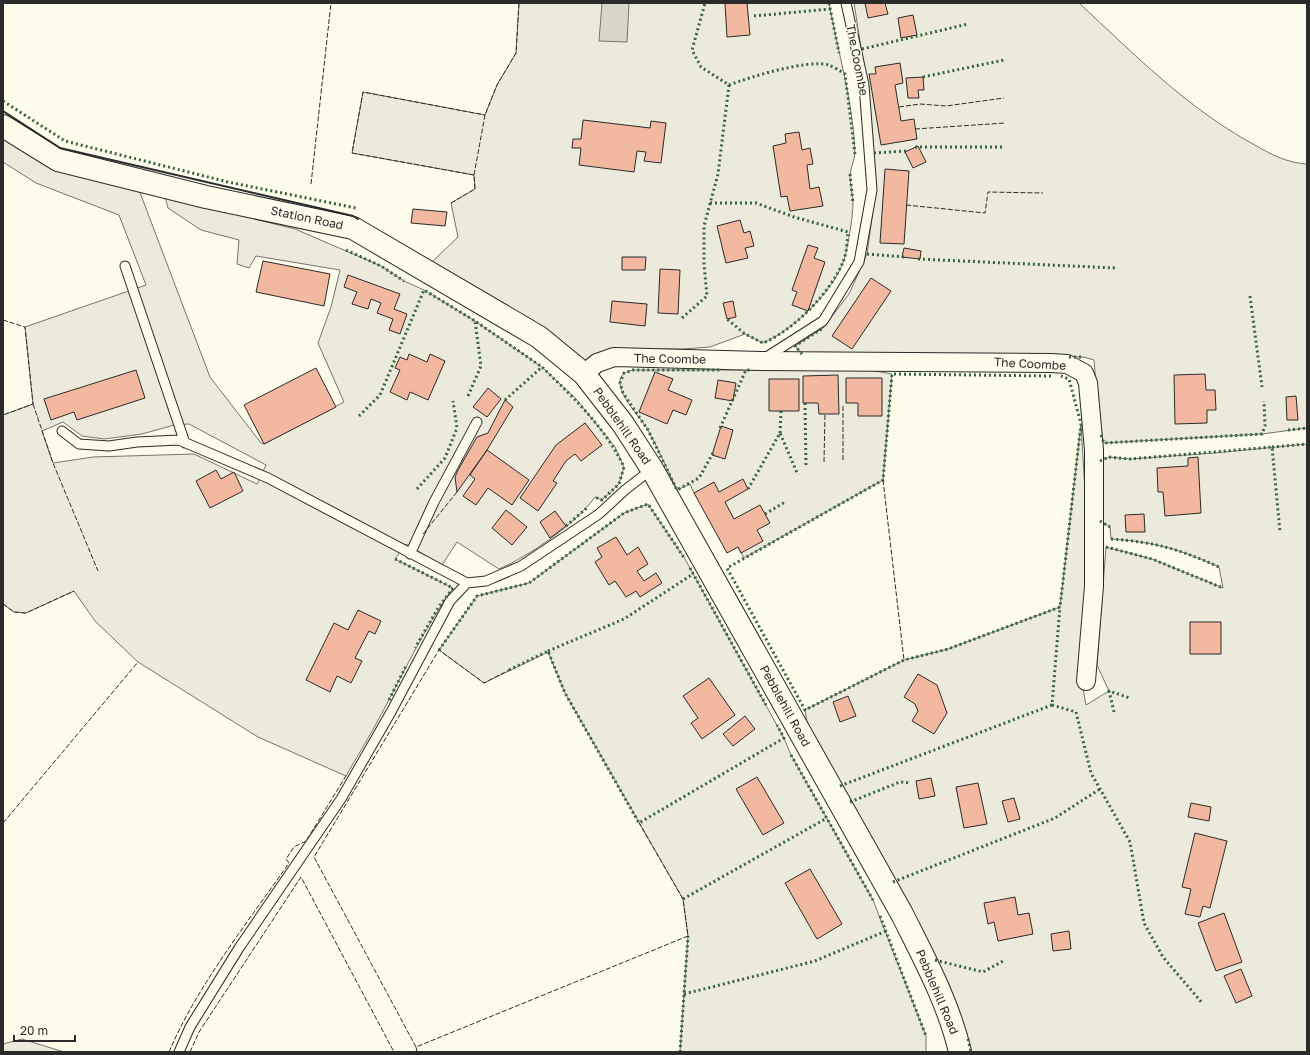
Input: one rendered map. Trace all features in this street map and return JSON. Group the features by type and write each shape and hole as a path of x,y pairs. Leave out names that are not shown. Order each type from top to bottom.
{"main road":[{"name":"Station Road","path":"3,126 58,160 206,197 353,228 539,337 584,374"},
{"name":"Pebblehill Road","path":"584,374 623,424 652,469 902,914 933,976 956,1034 960,1052"}],"street":[{"name":"The Coombe","path":"584,374 597,363 614,357 761,361 1051,363 1067,364 1084,373 1088,383 1094,450 1094,586 1086,681"}],"lane":[{"name":"The Coombe","path":"761,361 823,321 859,262 872,190 864,85 846,3"},
{"path":"125,266 185,443"},
{"path":"410,554 434,502 478,422"},
{"path":"62,431 79,444 109,446 137,442 178,440 268,478 466,583 486,581 521,566 599,514 625,490 652,469"},
{"path":"179,1052 190,1027 239,948 302,858 345,792 391,712 450,601 466,583"}],"shaded area":[{"path":"519,3 829,3 854,133 855,155 850,176 853,209 846,254 839,272 822,297 811,309 799,320 763,343 745,334 710,347 655,349 609,353 586,360 572,357 517,318 490,296 432,262 458,237 451,203 475,189 474,175 352,153 363,92 485,115 497,85 516,53"},
{"path":"602,3 629,3 627,42 599,41"},
{"path":"854,3 1079,3 1141,61 1183,97 1206,114 1259,148 1286,160 1307,164 1307,428 1262,434 1104,443 1100,432 1094,360 1083,357 803,355 795,346 823,328 849,294 867,254 875,196 874,153 866,79"},
{"path":"3,135 139,190 210,377 261,443 264,444 344,402 318,343 331,307 340,270 256,256 249,268 237,264 239,240 201,230 168,208 165,197 295,229 381,266 404,281 424,290 475,321 542,367 576,399 615,447 624,467 619,484 602,500 595,497 576,518 538,548 499,569 457,542 442,565 406,544 395,559 453,588 424,633 378,721 346,776 258,737 138,662 95,621 74,591 26,613 14,612 3,604 3,415 33,404 25,327 146,285 119,215 36,183 3,162","holes":["63,422 82,436 104,439 142,434 174,425 189,424 266,465 257,484 194,454 93,457 53,463 42,431"]},
{"path":"633,370 870,370 892,374 883,480 744,558 738,547 694,493 690,484 677,490 646,426 628,403 622,391 620,378 625,373"},
{"path":"1081,424 1088,542 1087,612 1079,666 1086,705 1109,691 1097,665 1106,547 1152,559 1223,588 1219,567 1191,555 1166,547 1141,542 1111,539 1110,527 1099,520 1100,461 1109,457 1130,459 1307,444 1307,1052 971,1052 949,984 934,960 808,728 805,710 904,660 948,649 1060,607"},
{"path":"648,504 685,559 784,738 791,755 873,900 926,1036 926,1052 680,1052 688,936 683,899 565,693 548,652 484,683 439,650 477,596 529,583 624,513"},
{"path":"22,1039 64,1052 3,1052 3,1044"}],"building":[{"path":"725,3 747,3 750,35 727,37"},
{"path":"865,3 885,3 888,14 868,18"},
{"path":"913,15 917,35 901,38 898,18"},
{"path":"900,63 903,83 895,85 901,121 914,119 917,139 881,145 869,74 876,74 875,67"},
{"path":"923,77 924,90 918,90 919,98 908,98 906,78"},
{"path":"583,120 650,128 651,121 666,123 661,163 644,161 646,152 637,151 634,172 579,165 581,148 572,148 573,139 581,139"},
{"path":"799,132 802,150 810,148 813,164 807,165 810,189 819,187 823,206 790,211 787,196 781,197 773,146 786,143 785,134"},
{"path":"918,146 926,162 913,168 905,152"},
{"path":"885,169 909,171 904,244 880,243"},
{"path":"413,209 447,212 445,226 411,223"},
{"path":"740,220 744,233 750,231 754,246 745,248 748,258 726,263 717,226"},
{"path":"808,245 818,248 814,258 825,262 808,311 792,305 797,292 792,290"},
{"path":"904,248 921,251 920,259 902,257"},
{"path":"622,257 646,257 645,270 622,270"},
{"path":"263,261 330,274 324,306 256,292"},
{"path":"660,269 680,270 678,314 658,313"},
{"path":"348,275 400,294 394,309 407,314 400,334 389,330 393,319 377,313 381,303 371,299 368,309 352,304 357,292 344,287"},
{"path":"871,278 891,291 852,349 832,336"},
{"path":"612,301 647,304 645,326 610,322"},
{"path":"733,301 736,317 727,319 723,303"},
{"path":"409,354 427,362 430,354 445,361 428,400 410,392 407,400 390,392 400,370 395,368 400,357 407,360"},
{"path":"316,368 336,407 264,444 244,405"},
{"path":"136,370 145,398 77,420 74,412 51,420 44,399"},
{"path":"655,372 673,379 668,390 692,400 686,415 673,410 667,424 639,412"},
{"path":"1205,374 1206,390 1215,390 1216,410 1207,410 1207,423 1175,424 1174,375"},
{"path":"838,375 839,414 819,414 818,403 803,403 803,376"},
{"path":"846,378 882,378 882,416 858,416 858,403 846,403"},
{"path":"769,379 799,379 799,411 769,411"},
{"path":"718,380 736,383 733,401 715,398"},
{"path":"488,388 501,399 487,417 473,407"},
{"path":"1296,396 1298,420 1287,420 1286,397"},
{"path":"505,400 513,407 487,450 457,492 455,477 458,470 477,437 488,433"},
{"path":"585,423 602,445 581,461 575,454 566,461 553,481 557,483 538,511 520,498 556,445"},
{"path":"721,426 733,430 725,459 712,455"},
{"path":"487,450 529,480 512,505 488,488 476,505 463,496 475,479 470,475"},
{"path":"1198,457 1201,513 1165,516 1163,492 1158,492 1157,468 1188,466 1188,458"},
{"path":"216,470 221,479 234,472 243,491 210,508 196,481"},
{"path":"743,479 748,489 725,502 734,519 760,505 770,523 757,530 763,541 741,553 738,547 727,553 694,493 714,482 719,492"},
{"path":"506,510 527,527 512,545 492,528"},
{"path":"555,511 566,526 550,538 540,522"},
{"path":"1144,514 1145,532 1126,532 1125,515"},
{"path":"616,537 627,555 638,547 648,564 637,571 644,581 656,573 662,583 640,597 636,591 626,597 615,581 609,585 595,562 602,557 597,548"},
{"path":"358,610 381,621 375,634 369,631 355,658 362,661 351,683 337,676 330,692 306,680 334,623 348,630"},
{"path":"1190,622 1221,622 1221,654 1190,654"},
{"path":"918,674 937,685 947,713 934,734 912,721 918,711 915,704 904,697"},
{"path":"709,678 735,715 702,739 691,723 698,718 683,696"},
{"path":"848,696 856,716 840,722 833,702"},
{"path":"745,716 755,729 733,746 723,734"},
{"path":"757,777 784,823 763,835 736,789"},
{"path":"931,778 935,796 919,799 916,781"},
{"path":"978,783 987,824 964,828 956,787"},
{"path":"1014,798 1020,819 1008,822 1002,801"},
{"path":"1191,803 1211,807 1209,821 1188,817"},
{"path":"1195,833 1227,841 1210,908 1203,906 1200,917 1185,914 1191,889 1182,887"},
{"path":"810,869 842,924 817,939 785,883"},
{"path":"1015,897 1018,915 1029,913 1033,934 998,941 994,922 988,924 984,903"},
{"path":"1224,913 1242,962 1216,971 1198,923"},
{"path":"1069,931 1071,949 1053,951 1051,934"},
{"path":"1241,969 1252,996 1236,1003 1224,976"}],"hedge":[{"path":"682,318 707,296 704,264 704,226 718,174 729,85 701,67 692,50 705,3"},
{"path":"829,3 839,53"},
{"path":"754,16 830,9"},
{"path":"862,49 968,24"},
{"path":"923,77 1004,60"},
{"path":"729,85 764,74 807,64 829,65 835,68 845,74 855,154"},
{"path":"3,101 65,141 228,182 356,208"},
{"path":"915,147 1005,147"},
{"path":"874,153 906,151"},
{"path":"850,174 853,203"},
{"path":"710,203 756,203 794,217 848,232 845,255 837,274 820,298 799,320 787,329 763,343 745,334 727,319"},
{"path":"346,250 381,266 404,281"},
{"path":"867,254 905,257"},
{"path":"918,259 1116,268"},
{"path":"359,416 380,395 424,290 475,321 542,367"},
{"path":"1250,296 1262,387"},
{"path":"468,396 481,366 475,321"},
{"path":"802,354 795,346 823,328"},
{"path":"1069,357 1083,357"},
{"path":"505,400 542,367 577,401 608,439 624,467 619,484 602,500 595,497"},
{"path":"713,453 699,478 677,490 648,430 623,393 620,383 624,373 633,370 722,370"},
{"path":"720,428 746,370 751,370"},
{"path":"1051,376 892,374 883,480 727,568 805,710 904,660 948,649 1060,607 1081,424 1069,379 1061,376"},
{"path":"417,489 445,458 457,428 453,401"},
{"path":"1101,435 1104,443 1262,434 1265,426 1264,401"},
{"path":"805,403 806,468"},
{"path":"780,433 781,411"},
{"path":"1288,430 1307,428"},
{"path":"748,489 780,433 798,475"},
{"path":"1272,447 1307,444"},
{"path":"1100,461 1109,457 1130,459 1272,447 1280,532"},
{"path":"765,514 785,502"},
{"path":"439,650 477,596 529,583 624,513 648,504 685,559"},
{"path":"566,526 587,508"},
{"path":"1100,521 1110,527"},
{"path":"1111,539 1141,542 1166,547 1191,555 1219,567"},
{"path":"1106,547 1152,559 1223,588"},
{"path":"395,559 453,588 438,608 415,648"},
{"path":"690,568 766,705"},
{"path":"548,651 624,619 693,574"},
{"path":"840,786 1052,705 1060,607"},
{"path":"509,670 548,651 565,693 639,823 784,738 777,725"},
{"path":"389,700 406,666"},
{"path":"1114,712 1109,691 1130,698"},
{"path":"1052,705 1076,712 1091,773 1130,842 1144,923 1163,957 1203,1004"},
{"path":"791,755 873,900"},
{"path":"850,802 900,782 911,783"},
{"path":"893,882 1055,818 1100,789"},
{"path":"683,899 827,818"},
{"path":"880,916 926,1036"},
{"path":"684,994 815,961 886,931"},
{"path":"680,1052 688,936"},
{"path":"935,960 983,972 1005,960"},
{"path":"968,1039 971,1052"}],"fence":[{"path":"311,184 331,3"},
{"path":"451,203 475,189 474,175 485,115 497,85 516,53 519,3"},
{"path":"474,175 352,153 363,92 485,115"},
{"path":"899,107 920,104 946,106 1004,98"},
{"path":"915,129 1005,123"},
{"path":"906,205 985,213 988,192 1043,193"},
{"path":"3,320 25,327 33,404 3,415"},
{"path":"33,404 53,463 98,571"},
{"path":"843,406 843,462"},
{"path":"824,462 825,414"},
{"path":"883,480 904,660"},
{"path":"423,534 457,492"},
{"path":"3,604 14,612 26,613 74,591"},
{"path":"416,1047 314,857 439,650 484,683 509,670"},
{"path":"3,823 138,662"},
{"path":"169,1052 208,979 240,931 289,863 286,859 294,847 306,841 346,776"},
{"path":"417,1052 416,1047 688,936 683,899 639,823"},
{"path":"190,1052 199,1032 301,877 394,1052"}],"wall":[{"path":"3,111 60,148 353,216 358,219"}]}
